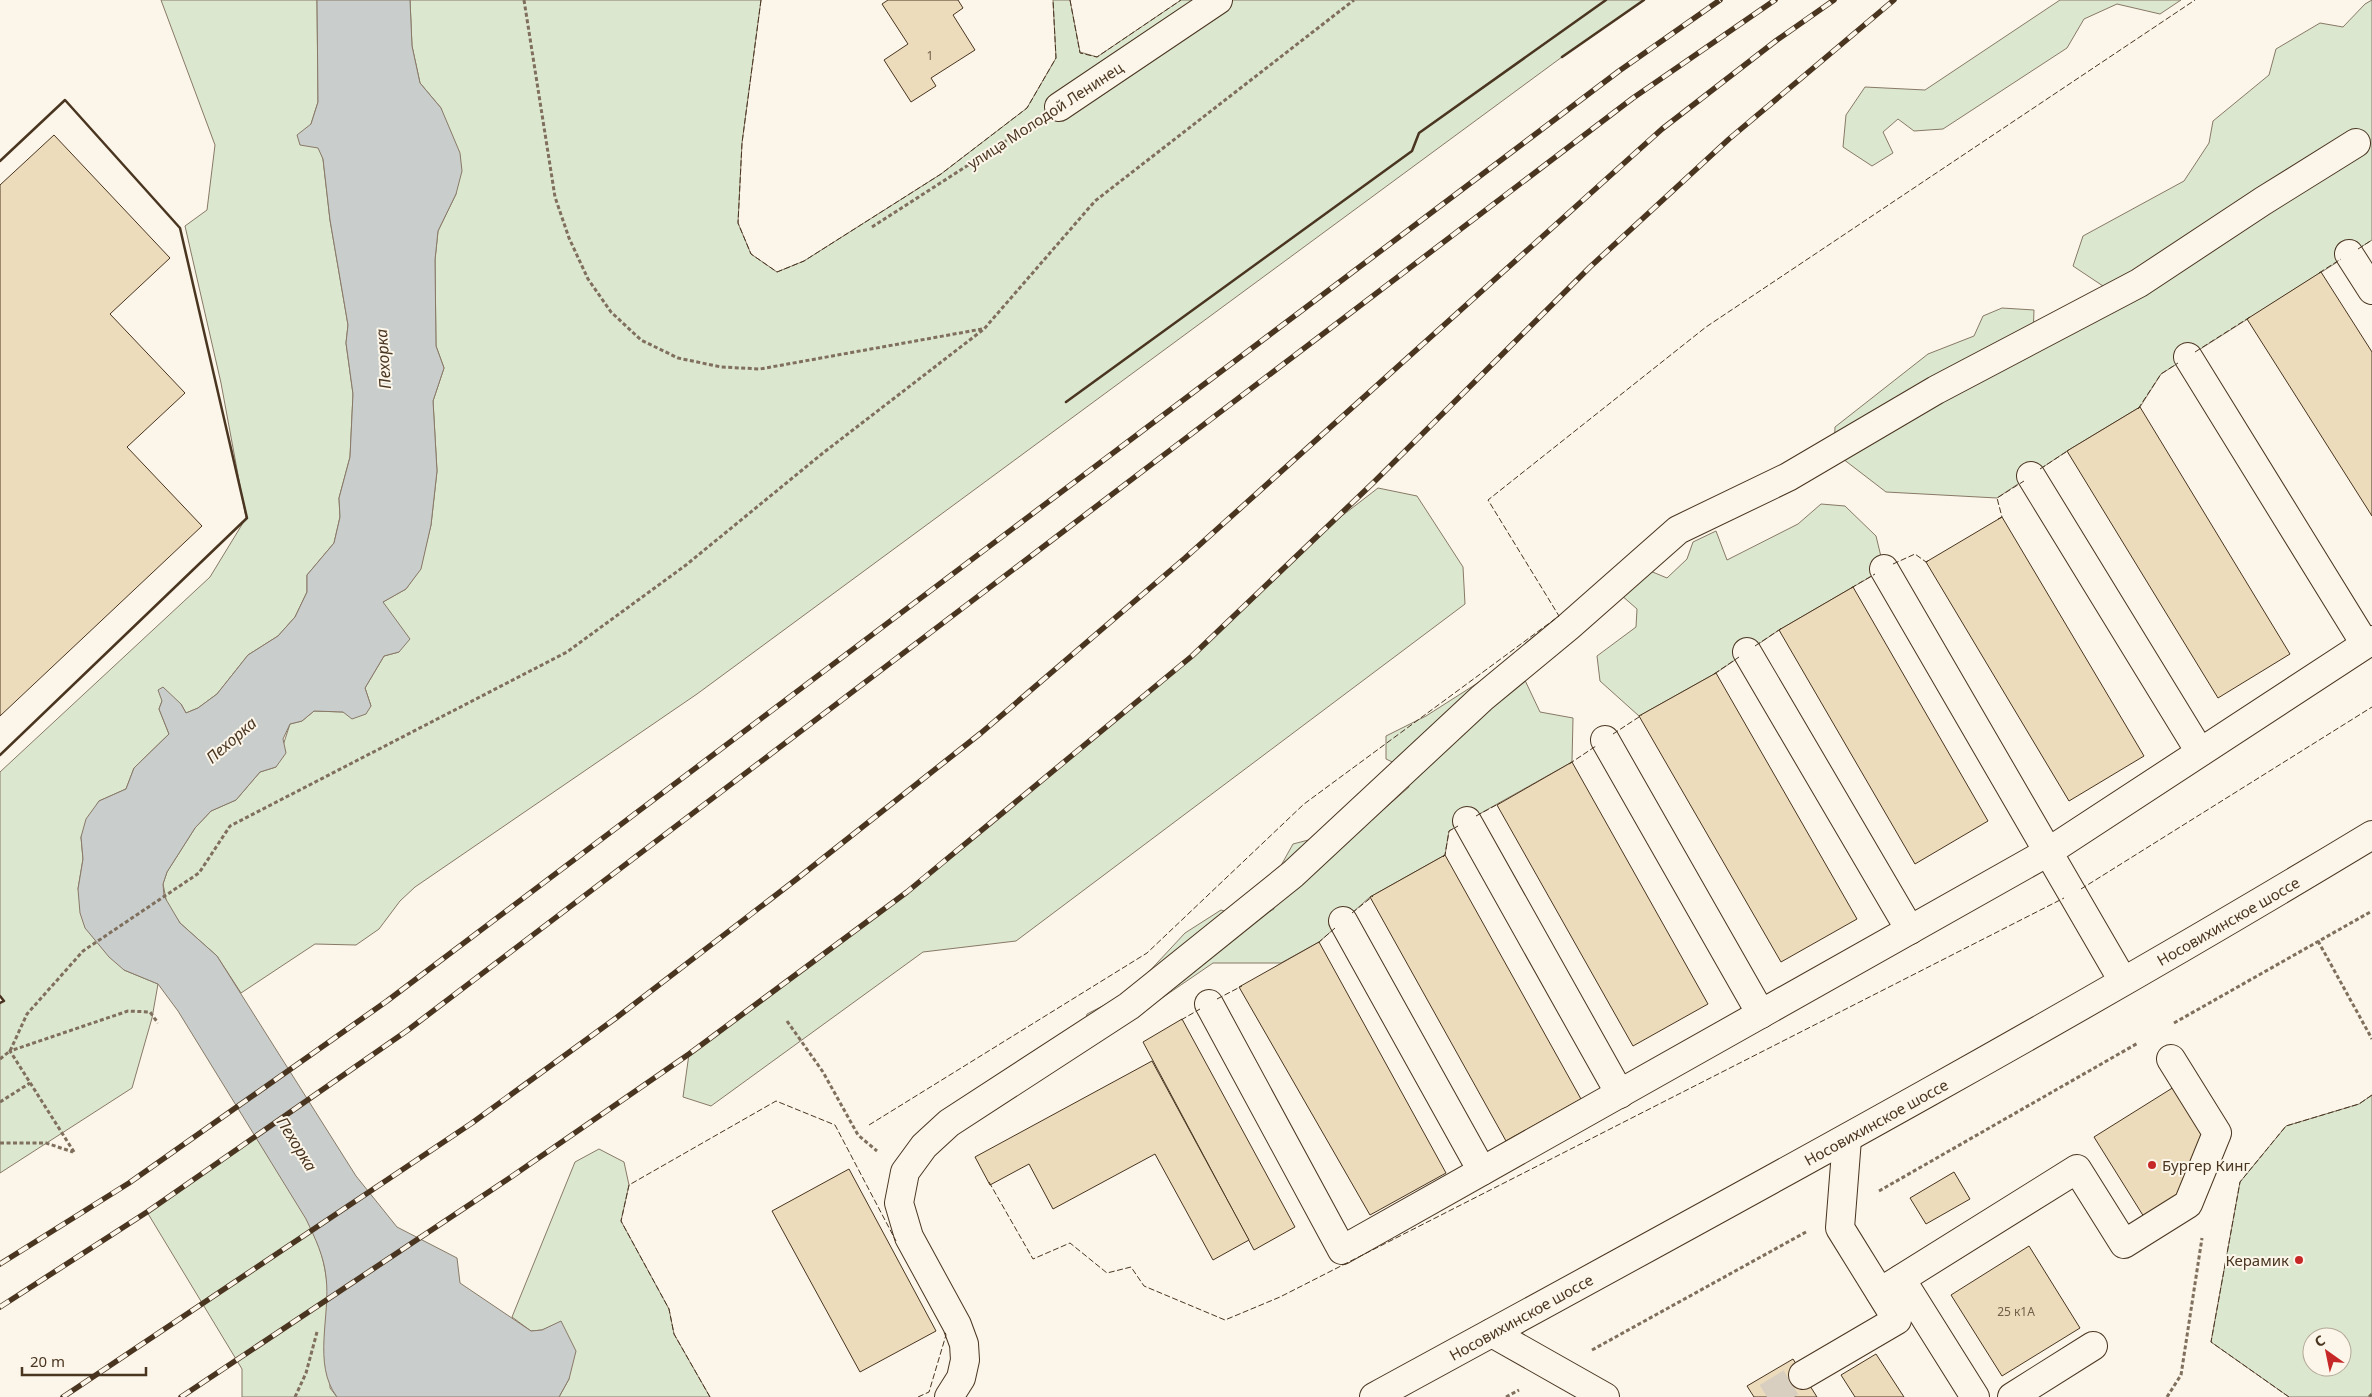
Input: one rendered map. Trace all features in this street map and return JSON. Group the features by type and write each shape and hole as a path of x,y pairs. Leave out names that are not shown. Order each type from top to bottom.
{"main road":[{"name":"улица Молодой Ленинец","path":"1059,107 1218,0"},
{"path":"949,1397 961,1378 965,1360 964,1344 956,1325 909,1237 899,1203 905,1172 924,1146 949,1123 1129,1006 1293,874 1482,698 1568,627 1678,530 1788,477 1936,390 2139,283 2263,201 2356,143"},
{"path":"2349,254 2372,290"},
{"path":"1209,1004 1342,1250 2048,852 2369,642 2188,357"},
{"path":"2031,476 2200,752"},
{"path":"1884,569 2123,981"},
{"path":"1746,652 1910,930"},
{"path":"1605,740 1761,1014"},
{"path":"1467,821 1620,1094"},
{"name":"Носовихинское шоссе","path":"1374,1397 1847,1139 2123,981 2372,835"},
{"path":"1343,921 1482,1171"},
{"path":"1890,1286 2077,1169 2124,1244 2188,1204 2217,1133 2171,1059"},
{"path":"1847,1139 1840,1228 1890,1286 1975,1397"},
{"path":"1803,1376 1897,1320 1890,1286"},
{"path":"1492,1333 1605,1397"},
{"path":"2012,1397 2093,1346"}],"path":[{"path":"524,0 555,197 569,238 588,279 611,312 641,340 678,358 721,367 760,369 984,329"},
{"path":"10,1051 26,1014 83,951 199,873 230,826 567,652 686,565 823,453 984,329 1095,201 1354,0"},
{"name":"улица Молодой Ленинец","path":"872,227 1059,107"},
{"path":"2172,1024 2372,911"},
{"path":"2318,942 2372,1039"},
{"path":"0,1058 10,1051 128,1010 150,1012 158,1023"},
{"path":"787,1021 823,1072 858,1135 905,1172"},
{"path":"0,1143 46,1143 74,1152 10,1051"},
{"path":"0,1102 30,1083"},
{"path":"2167,1397 2181,1375 2202,1233"},
{"path":"295,1397 306,1373 317,1332"},
{"path":"2369,1397 2372,1394"}],"green space":[{"path":"161,0 317,0 318,102 311,124 323,159 330,220 348,325 346,343 353,394 350,457 339,498 340,517 334,543 307,575 307,592 295,617 278,636 248,655 217,694 198,708 186,713 181,704 162,701 159,709 169,734 134,768 126,789 99,801 81,837 83,859 78,889 124,970 158,984 152,1018 132,1088 0,1173 0,1003 3,1001 0,995 0,772 210,577 246,518 221,383 185,226 207,210 215,145"},
{"path":"410,0 761,0 742,143 738,223 751,254 777,272 804,261 941,174 1027,108 1056,58 1053,0 1070,0 1080,52 1097,57 1181,0 1644,0 1562,57 697,694 415,887 400,901 379,929 356,945 315,944 241,993 217,956 180,923 167,904 163,884 167,872 195,828 211,811 236,800 260,772 276,767 290,724 302,721 314,711 344,712 371,706 365,688 384,656 399,652 383,602 406,589 420,569 431,525 437,471 433,401 444,368 436,346 435,260 438,231 456,194 441,108 420,83 412,46"},
{"path":"2060,0 2181,0 2160,14 2117,4 2084,19 2067,48 1943,129 1914,131 1898,119 1883,132 1893,153 1872,166 1843,147 1846,115 1865,87 1925,90"},
{"path":"2372,0 2372,240 2161,374 2140,407 2067,451 1997,498 1886,492 1834,452 1835,427 1928,354 1974,336 1983,316 2002,308 2034,310 2033,337 2109,290 2073,266 2083,236 2184,181 2209,143 2213,121 2269,75 2276,49 2320,23 2343,27 2365,4"},
{"path":"1378,488 1417,496 1463,567 1465,604 1016,941 923,952 711,1106 683,1097 689,1054 907,892 1047,777 1191,656 1325,529"},
{"path":"1821,504 1845,506 1876,536 1884,569 1779,630 1716,673 1639,716 1600,681 1597,656 1636,627 1637,609 1612,587 1643,568 1667,578 1687,559 1693,542 1716,531 1727,560 1798,524"},
{"path":"1498,670 1522,674 1540,712 1573,718 1572,762 1449,831 1445,855 1370,897 1319,942 1281,963 1213,963 1105,1037 1083,1031 1087,1014 1130,992 1185,933 1221,910 1254,920 1274,909 1269,887 1293,844 1366,825 1409,787 1403,767 1386,759 1386,736 1426,716"},
{"name":"Керамик","path":"2372,1095 2372,1397 2289,1397 2211,1342 2240,1182 2286,1126 2359,1104"},
{"path":"256,1137 308,1220 320,1250 329,1300 330,1388 337,1397 242,1397 242,1369 147,1212"},
{"path":"599,1149 624,1162 629,1185 621,1221 669,1309 674,1334 710,1397 559,1397 569,1379 561,1322 542,1330 531,1331 512,1317 575,1162"}],"water":[{"name":"Пехорка","path":"317,0 410,0 412,46 420,83 441,108 460,153 462,171 456,194 438,231 435,260 436,346 444,368 433,401 437,471 431,525 421,569 406,589 383,602 410,639 399,652 384,656 365,688 371,706 366,714 352,719 343,712 314,711 302,721 290,724 283,739 286,753 276,767 260,772 236,800 211,811 195,828 167,872 163,884 164,896 180,923 217,956 356,1176 397,1227 457,1258 460,1283 531,1331 542,1330 561,1321 576,1351 569,1379 559,1397 337,1397 325,1370 324,1339 327,1292 325,1269 319,1247 306,1219 178,1011 158,984 124,970 109,957 85,928 80,913 78,889 83,859 81,837 86,819 99,801 126,789 134,768 169,734 159,709 162,701 158,690 163,687 181,704 186,713 198,708 217,694 248,655 278,636 295,617 307,592 307,575 334,543 340,517 339,498 350,457 353,394 346,343 348,325 330,220 323,159 318,148 300,145 297,135 311,124 318,102"}],"building":[{"path":"888,0 958,0 963,8 953,15 975,50 931,78 936,86 911,102 884,60 908,44 882,4"},
{"path":"54,135 170,258 110,314 185,393 127,447 202,526 0,716 0,185"},
{"path":"2321,272 2372,352 2372,516 2247,319"},
{"path":"2140,407 2290,654 2218,698 2067,451"},
{"path":"2002,517 2144,756 2069,801 1926,562"},
{"path":"1853,587 1988,821 1915,864 1779,630"},
{"path":"1716,673 1857,919 1781,962 1639,716"},
{"path":"1572,762 1708,1004 1633,1046 1497,805"},
{"path":"1445,855 1581,1099 1506,1141 1370,897"},
{"path":"1319,942 1446,1173 1370,1215 1239,987"},
{"path":"1182,1019 1295,1227 1254,1250 1143,1042"},
{"path":"1152,1061 1249,1240 1213,1260 1155,1154 1053,1209 1029,1164 990,1185 975,1157"},
{"name":"Бургер Кинг","path":"2174,1087 2205,1137 2182,1193 2144,1217 2094,1137"},
{"path":"849,1169 936,1331 860,1372 772,1211"},
{"path":"1954,1172 1970,1199 1926,1224 1910,1198"},
{"path":"2029,1246 2080,1328 2002,1376 1951,1295"},
{"path":"1876,1354 1904,1397 1855,1397 1841,1375"},
{"path":"1793,1359 1817,1397 1754,1397 1747,1386"}],"tunnel":[{"path":"1767,1397 1803,1375"}],"railway":[{"path":"0,1264 129,1183 387,1001 1619,71 1720,0"},
{"path":"0,1307 147,1212 408,1030 1633,98 1775,0"},
{"path":"63,1397 472,1123 616,1018 798,878 981,733 1185,558 1662,129 1777,40 1834,0"},
{"path":"181,1397 511,1177 689,1054 907,892 1192,656 1374,482 1590,267 1729,139 1894,0"}],"fence":[{"path":"761,0 742,143 738,223 751,254 777,272 804,261 941,174 1027,108 1056,58 1053,0"},
{"path":"1070,0 1080,53 1097,57 1181,0"},
{"path":"869,1125 1147,953 1304,804 1559,616 1488,500 1706,327 2195,0"},
{"path":"2358,249 2372,240"},
{"path":"2319,273 2341,259"},
{"path":"2195,352 2250,317"},
{"path":"2138,409 2161,374 2178,363"},
{"path":"2040,469 2069,450"},
{"path":"1998,519 2002,517 1997,498 2024,481"},
{"path":"1893,564 1915,554 1926,562 1930,560"},
{"path":"1851,588 1875,574"},
{"path":"1755,646 1782,628"},
{"path":"1714,674 1739,657"},
{"path":"2081,889 2372,707"},
{"path":"1613,734 1642,715"},
{"path":"1569,764 1596,746"},
{"path":"1476,816 1500,803"},
{"path":"1443,857 1449,831 1458,826"},
{"path":"1352,913 1373,896"},
{"path":"989,1182 1033,1259 1070,1243 1107,1273 1131,1267 1144,1286 1225,1320 1280,1297 2064,898"},
{"path":"1318,943 1335,928"},
{"path":"1217,999 1242,986"},
{"path":"1181,1020 1200,1009"},
{"path":"2289,1397 2211,1342 2240,1182 2286,1126 2359,1104 2372,1095"},
{"path":"710,1397 674,1334 669,1309 621,1221 629,1185 776,1101 835,1125 896,1241"},
{"path":"918,1397 929,1392 946,1335 945,1332"}],"wall":[{"path":"1066,402 1412,151 1419,133 1606,0"},
{"path":"1562,57 1644,0"},
{"path":"0,161 65,100 180,228 247,518 0,755"},
{"path":"0,996 4,1001 0,1003"}],"place":[{"name":"Бургер Кинг","path":"2152,1165"},
{"name":"Керамик","path":"2299,1260"}]}
